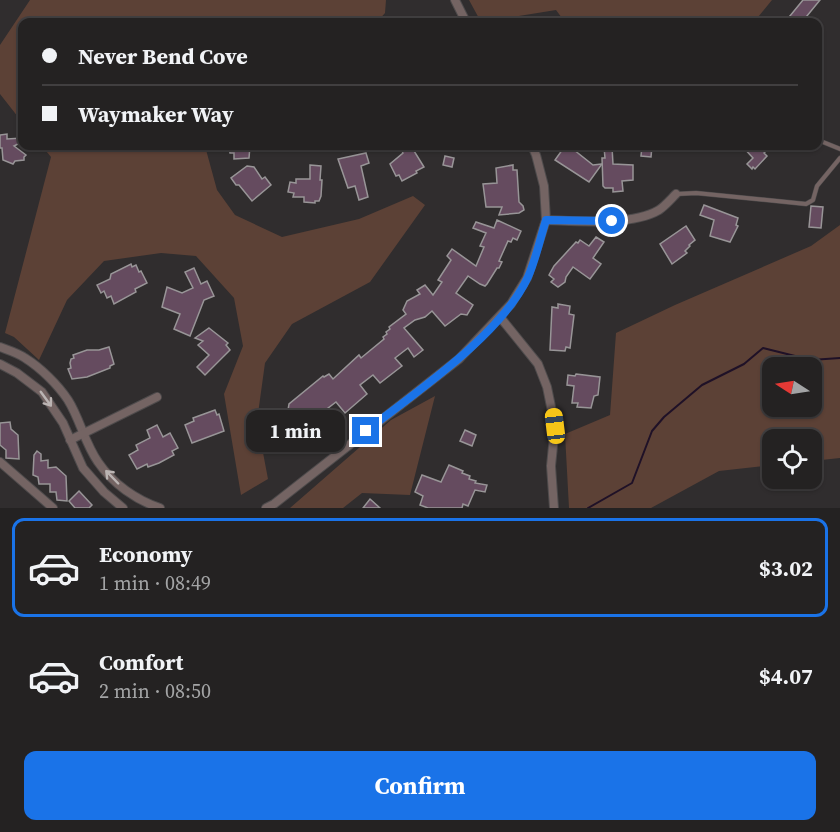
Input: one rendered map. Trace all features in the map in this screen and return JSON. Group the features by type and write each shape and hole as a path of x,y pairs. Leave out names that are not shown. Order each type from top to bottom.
{"street":[{"path":"455,0 464,18"},
{"path":"266,508 459,358 511,304 527,278 546,220 544,186 534,150"},
{"path":"546,220 612,221 634,218 658,210 676,194"},
{"path":"500,317 537,364 547,387 555,426 551,466 554,508"},
{"path":"0,347 25,358 51,380 67,399 97,461 124,489 144,502 160,508"},
{"path":"0,364 17,373 42,392 63,423 83,468 104,492 123,508"},
{"path":"70,440 157,397"},
{"path":"0,462 53,508"}],"lane":[{"path":"822,142 840,149"},
{"path":"676,194 696,193 806,204 813,200 817,186 840,158"}],"shaded area":[{"path":"30,0 386,0 385,13 381,18 18,18"},
{"path":"469,0 772,0 757,18 562,18 556,10 506,18 479,18"},
{"path":"18,18 18,117 0,94 0,45"},
{"path":"45,150 206,150 217,190 235,215 282,237 359,219 413,196 425,205 370,282 292,324 265,363 257,421 268,479 241,495 224,394 243,346 234,298 196,256 161,253 104,261 67,300 39,360 14,337 5,333 51,157"},
{"path":"840,225 840,458 822,460 822,429 762,429 762,466 719,471 651,508 569,508 565,434 610,415 616,333 811,246"},
{"path":"435,396 410,495 362,493 343,508 290,508 391,420"}],"building":[{"path":"803,0 820,0 805,18 788,18"},
{"path":"7,134 7,139 18,138 18,144 14,146 26,155 24,160 15,161 13,164 3,160 0,135"},
{"path":"230,150 250,150 249,158 234,159 234,153 230,153"},
{"path":"401,150 413,150 424,167 402,181 399,175 396,176 390,164 403,153"},
{"path":"562,150 574,150 593,165 602,164 589,182 555,160"},
{"path":"604,150 612,150 613,164 633,165 633,180 622,181 623,191 613,192 613,188 603,186 602,158 605,158"},
{"path":"642,150 652,150 651,157 641,156"},
{"path":"746,150 767,150 764,153 767,156 755,169 747,164 753,158"},
{"path":"366,153 369,163 361,166 368,197 359,200 355,186 348,188 338,159"},
{"path":"445,156 454,158 452,167 443,165"},
{"path":"310,165 321,166 321,196 315,203 304,202 304,197 293,197 294,193 288,192 290,182 296,183 296,179 310,179"},
{"path":"513,165 513,170 517,170 519,202 524,210 519,213 499,215 502,207 486,207 483,184 497,183 496,168"},
{"path":"247,166 254,167 262,179 265,177 271,185 252,201 231,178"},
{"path":"704,205 738,218 736,225 738,226 730,242 710,236 714,220 700,215"},
{"path":"811,206 823,207 821,228 809,227"},
{"path":"497,220 521,231 517,240 513,238 511,242 508,241 499,261 502,262 499,268 485,286 468,276 456,293 473,305 467,315 461,314 445,326 432,311 425,317 415,320 404,328 423,350 414,357 408,348 395,358 402,366 380,383 373,375 360,385 367,394 345,413 336,402 323,412 330,421 310,438 306,437 286,451 276,442 271,445 273,431 271,429 275,426 276,419 288,410 289,404 323,376 329,374 333,379 359,355 361,358 384,339 389,327 406,314 403,310 407,301 420,294 417,290 425,285 433,295 442,282 438,280 451,260 447,256 452,249 476,266 484,247 480,246 486,233 473,228 476,222 494,228"},
{"path":"686,226 695,240 685,251 687,253 672,264 660,244"},
{"path":"596,237 604,242 593,258 601,264 590,279 573,267 565,282 558,287 551,282 554,279 549,275 554,266 576,242 580,240 589,246"},
{"path":"131,264 132,267 136,265 147,283 114,304 111,296 107,298 104,291 101,293 97,285 110,279 111,274"},
{"path":"194,268 201,284 207,281 214,296 204,300 190,336 174,329 180,314 162,307 167,287 182,293 193,288 185,272"},
{"path":"558,304 570,306 569,314 574,315 570,348 566,347 565,351 550,350 552,307 558,308"},
{"path":"209,328 228,343 226,345 230,350 205,375 197,367 209,355 198,345 203,341 195,338"},
{"path":"109,347 114,364 110,368 87,377 72,379 68,369 71,368 73,355 87,350"},
{"path":"576,374 600,377 598,395 594,396 591,408 577,407 578,403 572,403 574,386 567,385 568,375 575,376"},
{"path":"215,410 217,415 219,414 224,431 192,443 185,425 194,421 193,418"},
{"path":"10,422 11,429 18,435 19,459 6,458 6,450 0,445 0,423"},
{"path":"157,425 163,437 170,433 178,448 172,451 174,455 159,463 148,467 147,464 137,469 129,455 138,450 136,445 150,438 147,430"},
{"path":"465,430 476,435 472,446 460,441"},
{"path":"37,451 41,454 41,461 48,460 48,468 56,467 66,476 67,501 57,500 56,492 50,492 50,484 39,484 38,477 33,475 34,455"},
{"path":"449,465 463,471 462,473 470,476 469,479 476,481 475,483 487,485 485,492 475,490 468,506 463,504 462,508 428,508 420,505 423,496 415,492 422,475 441,482"},
{"path":"79,491 92,505 89,508 75,508 69,501"},
{"path":"370,499 380,508 363,508"}],"waterway":[{"path":"588,508 632,483 652,431 664,417 702,385 744,364 763,348 811,360 840,358"}],"route":[{"path":"366,431 459,358 500,317 527,278 546,220 612,221"}]}
